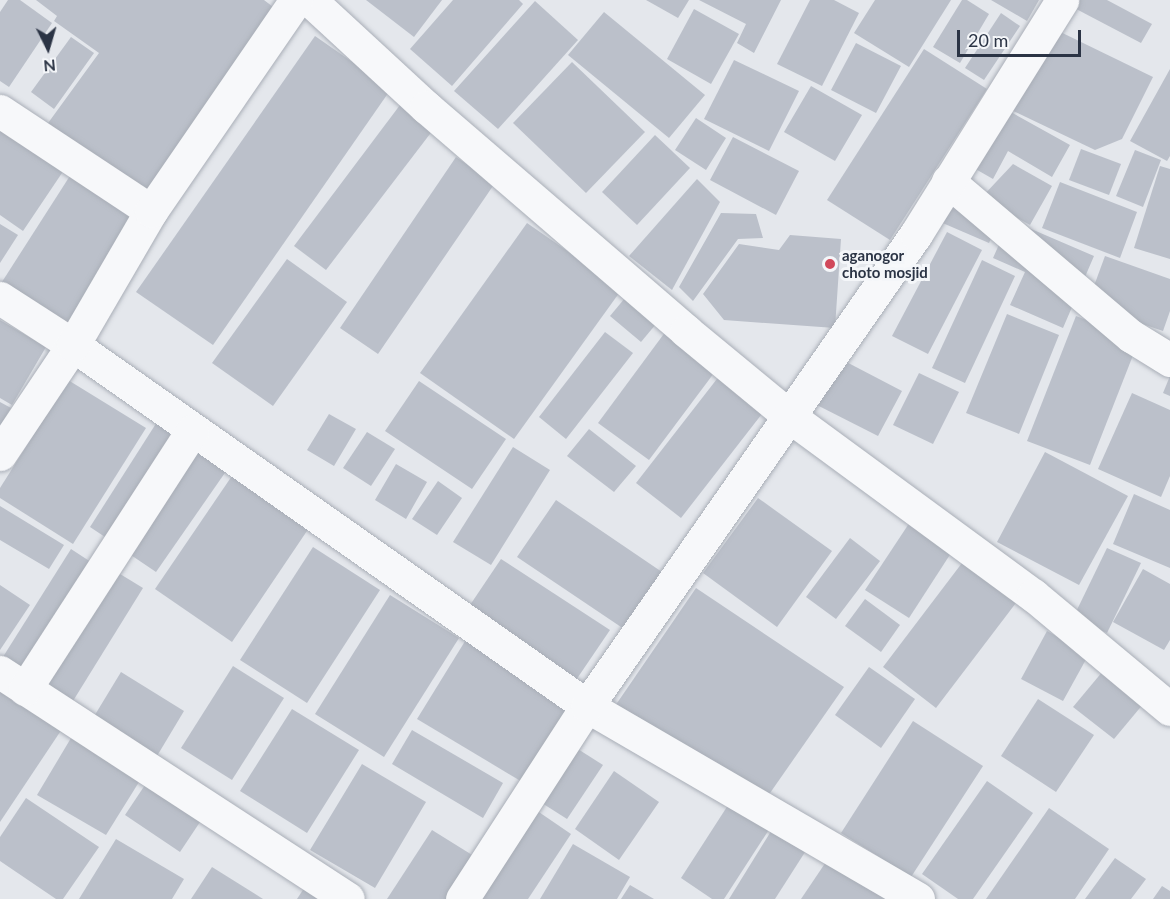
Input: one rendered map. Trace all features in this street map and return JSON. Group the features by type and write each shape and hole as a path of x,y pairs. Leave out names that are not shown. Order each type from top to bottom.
{"street":[{"path":"0,454 73,345 151,211 296,0"},
{"path":"310,0 426,106 686,332 789,416 1033,595 1170,709"},
{"path":"462,899 587,706 916,234 1062,0"},
{"path":"0,111 151,211"},
{"path":"948,181 1131,336 1170,360"},
{"path":"0,298 73,345 192,431 587,706 918,899"},
{"path":"192,431 13,681 348,899"}],"building":[{"path":"8,0 20,0 52,23 9,87 0,81 0,12"},
{"path":"36,0 264,0 277,10 140,200 43,130 99,53 54,21 57,16"},
{"path":"366,0 442,0 414,37"},
{"path":"453,0 519,0 523,4 452,86 410,49"},
{"path":"646,0 689,0 678,18"},
{"path":"699,0 781,0 754,53 737,43 746,24"},
{"path":"810,0 834,0 859,13 822,86 777,64"},
{"path":"875,0 951,0 909,67 854,33"},
{"path":"962,0 967,0 989,14 960,63 933,47"},
{"path":"991,0 1039,0 1027,21"},
{"path":"1059,0 1107,0 1152,24 1141,43"},
{"path":"535,1 578,40 498,129 454,91"},
{"path":"694,9 739,34 711,84 667,59"},
{"path":"604,12 705,95 669,138 568,55"},
{"path":"1001,13 1020,26 984,80 965,68"},
{"path":"1044,24 1153,77 1122,139 1095,150 1003,106"},
{"path":"315,36 391,89 213,345 136,292"},
{"path":"71,37 94,53 54,109 31,92"},
{"path":"856,43 901,66 876,113 831,90"},
{"path":"924,49 987,89 890,240 827,200"},
{"path":"734,60 799,91 769,151 704,119"},
{"path":"572,62 645,132 586,193 513,123"},
{"path":"1170,69 1170,156 1167,161 1130,141"},
{"path":"811,86 862,115 835,161 784,132"},
{"path":"991,101 1070,145 1052,177 1008,151 993,179 958,159"},
{"path":"400,105 433,130 326,270 294,246"},
{"path":"696,118 726,138 706,170 675,150"},
{"path":"0,127 64,170 23,231 0,215"},
{"path":"655,135 690,168 637,225 602,192"},
{"path":"733,137 799,171 776,215 710,180"},
{"path":"1081,149 1121,164 1109,195 1069,180"},
{"path":"1135,150 1161,160 1143,207 1116,196"},
{"path":"456,157 495,183 378,354 340,328"},
{"path":"1013,164 1052,186 1030,225 981,198"},
{"path":"1160,166 1170,169 1170,259 1134,248"},
{"path":"75,168 143,212 69,328 0,285"},
{"path":"697,179 720,202 672,290 629,256"},
{"path":"1060,182 1137,212 1120,258 1042,228"},
{"path":"934,190 1000,217 989,243 924,215"},
{"path":"721,213 756,214 763,238 738,239 693,301 679,287"},
{"path":"1010,220 1094,256 1063,328 1010,305 1025,272 993,258"},
{"path":"527,223 622,289 514,439 420,373"},
{"path":"0,224 18,235 0,263"},
{"path":"947,232 982,250 928,354 892,336"},
{"path":"790,235 841,239 835,328 724,320 703,294 739,244 779,250"},
{"path":"1105,256 1170,279 1170,311 1163,331 1087,305"},
{"path":"287,259 347,302 273,406 212,363"},
{"path":"982,260 1015,276 965,383 932,368"},
{"path":"630,292 661,318 641,342 610,316"},
{"path":"1007,314 1059,335 1019,434 966,413"},
{"path":"1076,316 1139,340 1090,465 1027,441"},
{"path":"0,320 46,347 12,405 0,398"},
{"path":"666,331 717,369 649,460 598,423"},
{"path":"605,332 633,353 566,439 539,417"},
{"path":"833,355 902,391 878,436 809,401"},
{"path":"919,373 959,392 933,444 893,425"},
{"path":"720,375 765,410 681,518 636,483"},
{"path":"1170,376 1170,396 1163,393"},
{"path":"68,380 146,428 73,544 0,498 0,488"},
{"path":"419,381 506,439 472,489 385,431"},
{"path":"1132,393 1170,410 1170,476 1161,497 1098,469"},
{"path":"0,402 11,408 0,426"},
{"path":"329,414 356,429 334,466 307,450"},
{"path":"157,422 182,438 114,543 90,527"},
{"path":"589,429 636,466 614,492 567,456"},
{"path":"367,432 395,449 371,486 343,468"},
{"path":"195,443 229,467 156,572 122,549"},
{"path":"513,447 550,470 491,565 453,542"},
{"path":"1045,452 1128,496 1079,585 997,542"},
{"path":"396,464 427,482 406,519 375,500"},
{"path":"236,470 313,522 232,642 155,589"},
{"path":"438,481 462,498 437,535 412,519"},
{"path":"1134,494 1170,510 1170,568 1113,544"},
{"path":"758,498 832,551 777,627 703,573"},
{"path":"556,500 662,572 624,629 517,557"},
{"path":"0,506 64,545 49,569 0,540"},
{"path":"910,522 953,550 909,618 865,590"},
{"path":"850,538 880,561 836,619 806,597"},
{"path":"313,547 380,590 307,703 240,660"},
{"path":"1107,548 1141,563 1107,633 1073,618"},
{"path":"71,549 97,566 28,677 1,660"},
{"path":"501,559 610,630 572,686 464,614"},
{"path":"965,559 1019,599 936,708 883,667"},
{"path":"107,566 143,588 68,709 32,687"},
{"path":"1143,569 1170,584 1170,640 1164,650 1113,622"},
{"path":"0,585 30,605 0,650"},
{"path":"696,588 844,687 761,806 615,706"},
{"path":"390,595 459,638 384,757 315,714"},
{"path":"865,599 900,625 881,652 845,626"},
{"path":"1047,631 1089,654 1063,701 1021,679"},
{"path":"467,638 574,701 524,783 417,719"},
{"path":"233,666 284,698 232,780 181,748"},
{"path":"869,667 915,699 881,748 835,715"},
{"path":"1103,671 1144,703 1114,739 1073,707"},
{"path":"121,672 184,711 154,761 90,723"},
{"path":"0,689 62,729 0,822"},
{"path":"1038,699 1094,735 1056,792 1001,756"},
{"path":"292,709 359,750 307,833 240,791"},
{"path":"913,721 983,766 911,877 841,833"},
{"path":"412,730 503,783 483,818 392,764"},
{"path":"74,733 144,774 106,835 37,795"},
{"path":"570,744 603,765 567,819 534,798"},
{"path":"362,764 426,802 375,888 310,850"},
{"path":"614,771 659,802 619,860 575,829"},
{"path":"149,779 204,816 180,852 125,815"},
{"path":"987,781 1033,813 973,899 958,899 922,874"},
{"path":"26,798 99,847 63,899 56,899 0,861 0,837"},
{"path":"732,799 772,825 724,899 712,899 681,878"},
{"path":"533,808 571,834 528,899 472,899"},
{"path":"1049,808 1109,849 1075,899 986,899"},
{"path":"773,828 807,849 775,899 729,899"},
{"path":"432,830 477,858 450,899 387,899"},
{"path":"116,839 184,879 172,899 79,899"},
{"path":"573,844 630,877 617,899 540,899"},
{"path":"832,853 894,899 801,899"},
{"path":"1115,858 1146,879 1131,899 1085,899"},
{"path":"212,867 263,899 191,899"},
{"path":"310,879 341,899 297,899"},
{"path":"630,885 654,899 621,899"},
{"path":"1162,886 1170,891 1170,899 1153,899"}],"place":[{"name":"aganogor choto mosjid","path":"830,264"}]}
